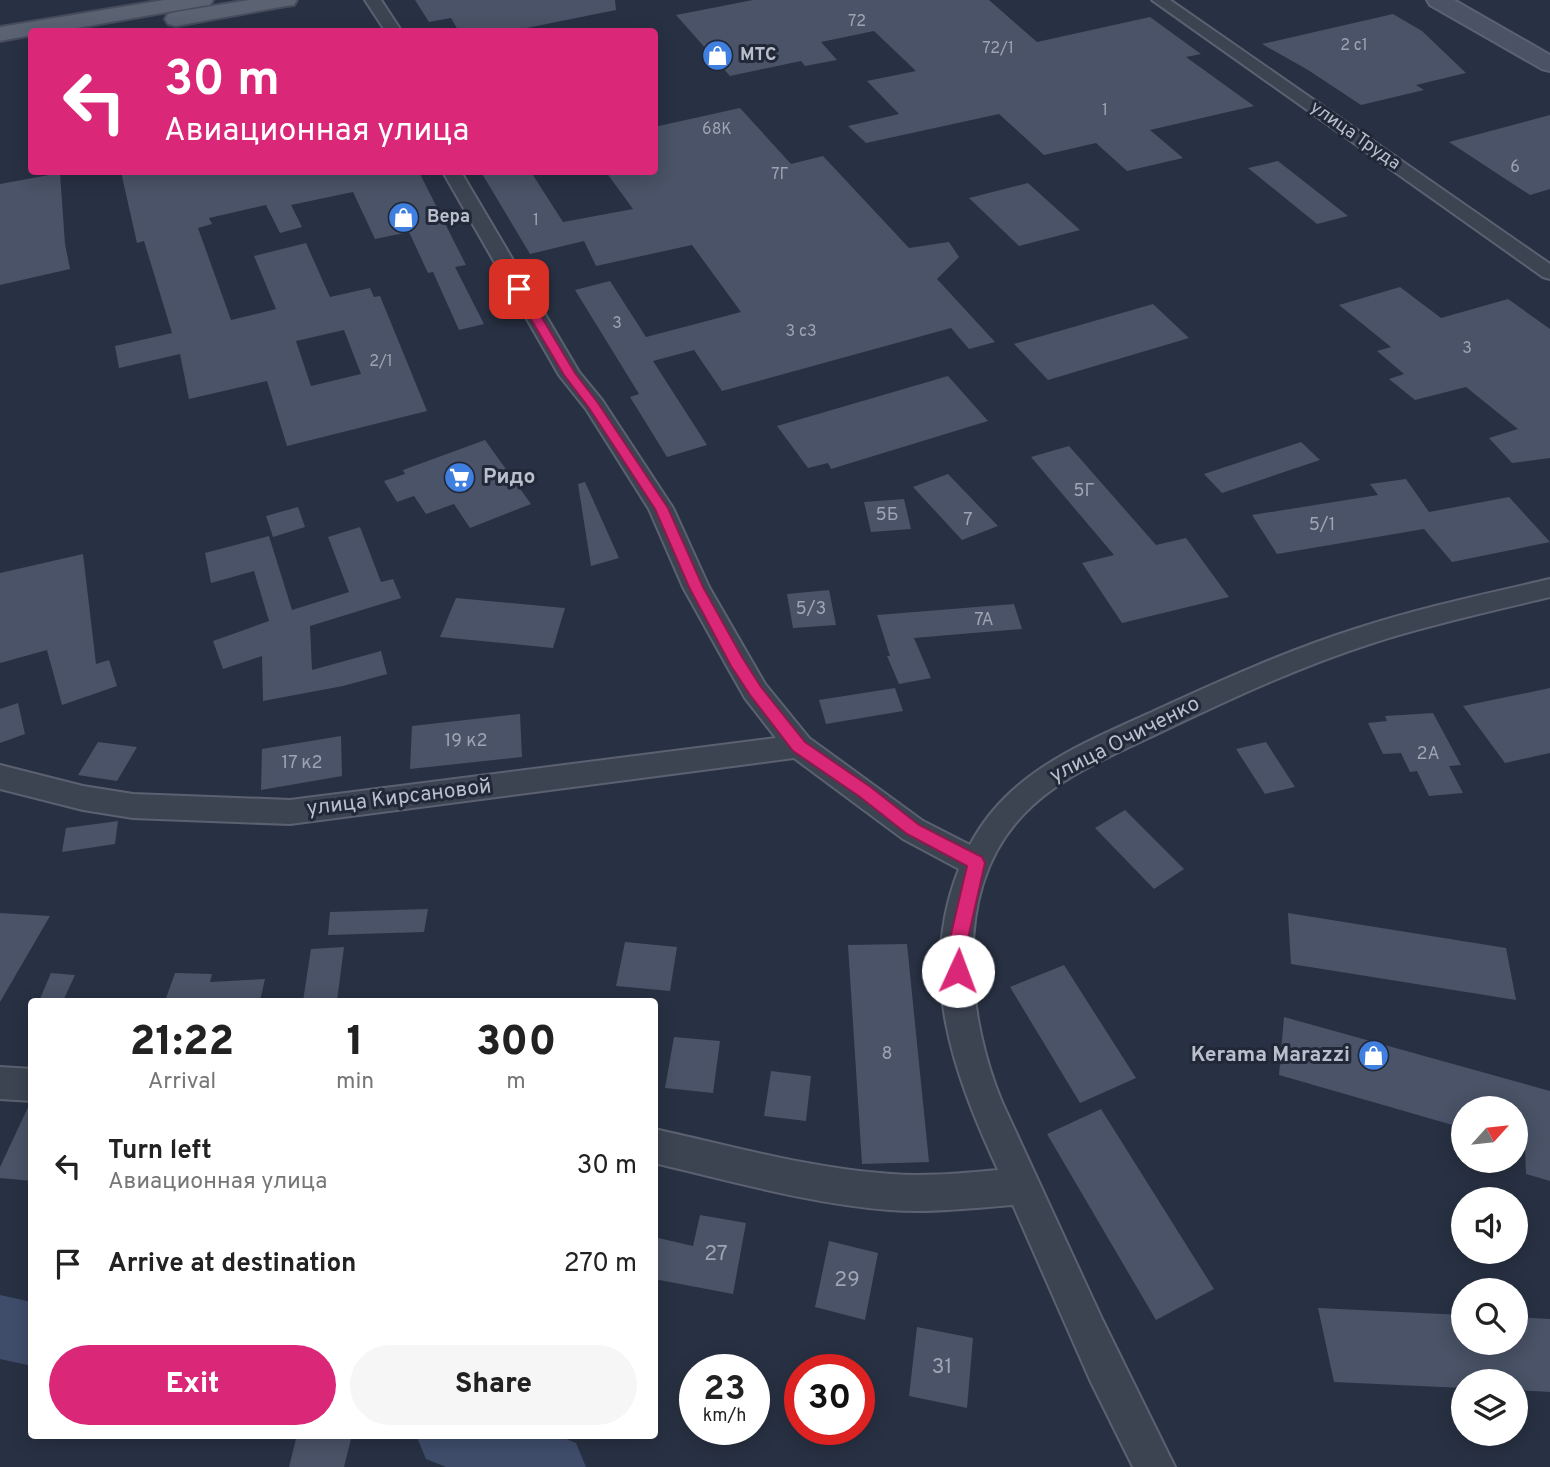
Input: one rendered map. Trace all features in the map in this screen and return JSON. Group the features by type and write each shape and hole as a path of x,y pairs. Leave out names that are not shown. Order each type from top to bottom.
{"main road":[{"path":"36,28 202,0"},
{"path":"125,28 286,0"},
{"path":"0,34 28,29"},
{"path":"0,49 28,45"}],"street":[{"path":"373,0 391,28"},
{"name":"улица Труда","path":"1160,0 1550,273"},
{"path":"1438,0 1550,64"},
{"path":"1465,0 1550,47"},
{"path":"454,175 563,364 661,508 696,587 755,691 799,746 913,830 976,863"},
{"name":"улица Очиченко","path":"1155,1467 1119,1401 977,1085 960,1018 957,947 976,863 992,831 1014,804 1051,775 1108,744 1261,674 1355,639 1550,588"},
{"name":"улица Кирсановой","path":"0,777 71,796 132,806 215,811 290,811 799,746"},
{"path":"0,1083 28,1086"},
{"path":"658,1147 846,1187 892,1192 943,1192 1023,1186"}],"building":[{"path":"415,0 615,0 616,10 527,28 457,28 451,18 429,22"},
{"path":"753,0 989,0 1037,42 1150,17 1201,54 1186,57 1254,106 1150,130 1183,158 1127,171 1096,143 1044,155 999,114 866,143 848,126 899,114 867,81 916,71 874,31 821,42 837,60 805,66 801,61 730,76 676,15"},
{"path":"1393,14 1422,31 1466,73 1416,85 1424,90 1361,105 1262,44"},
{"path":"740,108 791,164 823,156 909,248 949,242 959,257 937,279 995,342 969,349 951,328 722,391 694,350 653,361 707,445 667,457 630,397 639,394 575,290 610,281 646,337 741,312 692,245 596,266 584,241 530,254 483,175 533,175 563,222 633,209 608,175 658,175 658,126"},
{"path":"1550,115 1550,189 1530,195 1449,142"},
{"path":"1278,161 1348,216 1317,224 1248,168"},
{"path":"60,175 65,244 70,269 0,285 0,184"},
{"path":"122,175 421,175 466,265 455,267 484,324 459,330 433,272 428,273 409,232 375,239 353,192 291,205 302,227 280,233 266,205 209,218 212,224 198,228 231,320 276,309 254,256 306,243 330,297 370,288 374,297 380,296 427,411 287,446 267,381 189,399 180,354 119,368 115,346 172,333 144,241 137,243","holes":["344,330 361,374 311,386 296,341"]},
{"path":"1028,183 1080,230 1019,246 969,198"},
{"path":"1400,287 1441,318 1508,299 1550,329 1550,458 1512,463 1489,438 1518,429 1466,387 1415,400 1389,379 1404,374 1377,351 1391,347 1339,305"},
{"path":"1153,304 1189,338 1048,380 1014,344"},
{"path":"948,376 988,421 831,469 828,463 808,468 777,426"},
{"name":"Ридо","path":"485,440 531,504 470,528 454,504 426,514 414,496 397,502 384,481 405,474 403,470"},
{"path":"1301,442 1320,460 1222,493 1204,474"},
{"path":"1069,446 1156,545 1186,538 1229,597 1122,623 1082,563 1114,555 1031,457"},
{"path":"948,474 998,526 962,540 913,487"},
{"path":"1406,479 1429,512 1509,497 1550,542 1452,562 1424,529 1277,554 1252,515 1378,495 1370,484"},
{"path":"585,482 619,558 591,566 578,484"},
{"path":"904,499 911,529 871,532 864,502"},
{"path":"298,507 305,527 273,537 266,516"},
{"path":"360,527 381,582 393,579 401,598 310,626 312,670 381,651 387,674 343,686 263,701 262,656 223,669 213,641 269,621 254,571 211,583 205,553 269,536 292,610 349,592 328,537"},
{"path":"83,554 96,664 109,660 117,686 62,705 47,650 0,663 0,573"},
{"path":"829,590 836,625 793,628 787,594"},
{"path":"456,598 565,608 553,648 440,637"},
{"path":"1014,604 1022,629 914,638 931,678 899,684 887,656 890,656 877,615"},
{"path":"895,688 903,711 826,724 819,700"},
{"path":"1550,688 1550,753 1505,763 1463,706"},
{"path":"18,703 25,734 0,743 0,709"},
{"path":"1433,713 1461,765 1449,766 1463,793 1429,796 1417,771 1410,772 1401,753 1383,754 1368,723 1387,721 1385,716"},
{"path":"520,714 522,757 410,769 412,726"},
{"path":"341,736 342,776 261,790 262,749"},
{"path":"98,742 137,747 117,781 78,775"},
{"path":"1266,742 1295,787 1265,794 1236,749"},
{"path":"1125,810 1184,869 1154,889 1095,828"},
{"path":"118,821 115,844 62,852 66,828"},
{"path":"428,909 424,932 328,935 330,912"},
{"path":"0,913 50,916 0,1002"},
{"path":"1288,913 1506,948 1516,1000 1291,964"},
{"path":"625,942 677,947 670,991 616,986"},
{"path":"907,944 929,1162 862,1164 848,945"},
{"path":"344,947 337,998 303,998 311,949"},
{"path":"1064,965 1136,1078 1080,1103 1010,987"},
{"path":"51,973 75,975 64,998 40,998"},
{"path":"175,973 212,974 210,982 265,979 261,998 166,998"},
{"path":"1284,1017 1550,1091 1550,1181 1526,1174 1528,1096 1451,1096 1451,1125 1279,1075"},
{"path":"674,1037 720,1041 713,1093 665,1088"},
{"path":"771,1071 811,1076 806,1121 764,1116"},
{"path":"28,1107 28,1181 0,1178 0,1167"},
{"path":"1101,1109 1214,1289 1156,1320 1047,1134"},
{"path":"700,1215 746,1223 733,1294 658,1280 658,1238 693,1246"},
{"path":"829,1241 878,1253 865,1320 815,1307"},
{"path":"1318,1308 1451,1314 1451,1355 1528,1355 1528,1318 1550,1319 1550,1392 1528,1391 1528,1369 1451,1369 1451,1387 1334,1382"},
{"path":"917,1327 973,1338 967,1408 909,1396"},
{"path":"296,1439 351,1439 344,1467 289,1467"}],"waterway":[{"path":"0,1327 28,1333"},
{"path":"463,1439 552,1467"}],"place":[{"name":"МТС","path":"717,55"},
{"name":"Вера","path":"404,217"},
{"name":"Ридо","path":"460,477"},
{"name":"Kerama Marazzi","path":"1373,1055"}],"route":[{"path":"519,289 570,375 594,405 661,508 696,587 755,691 799,746 866,792 913,830 976,863 957,947 958,971"}]}
